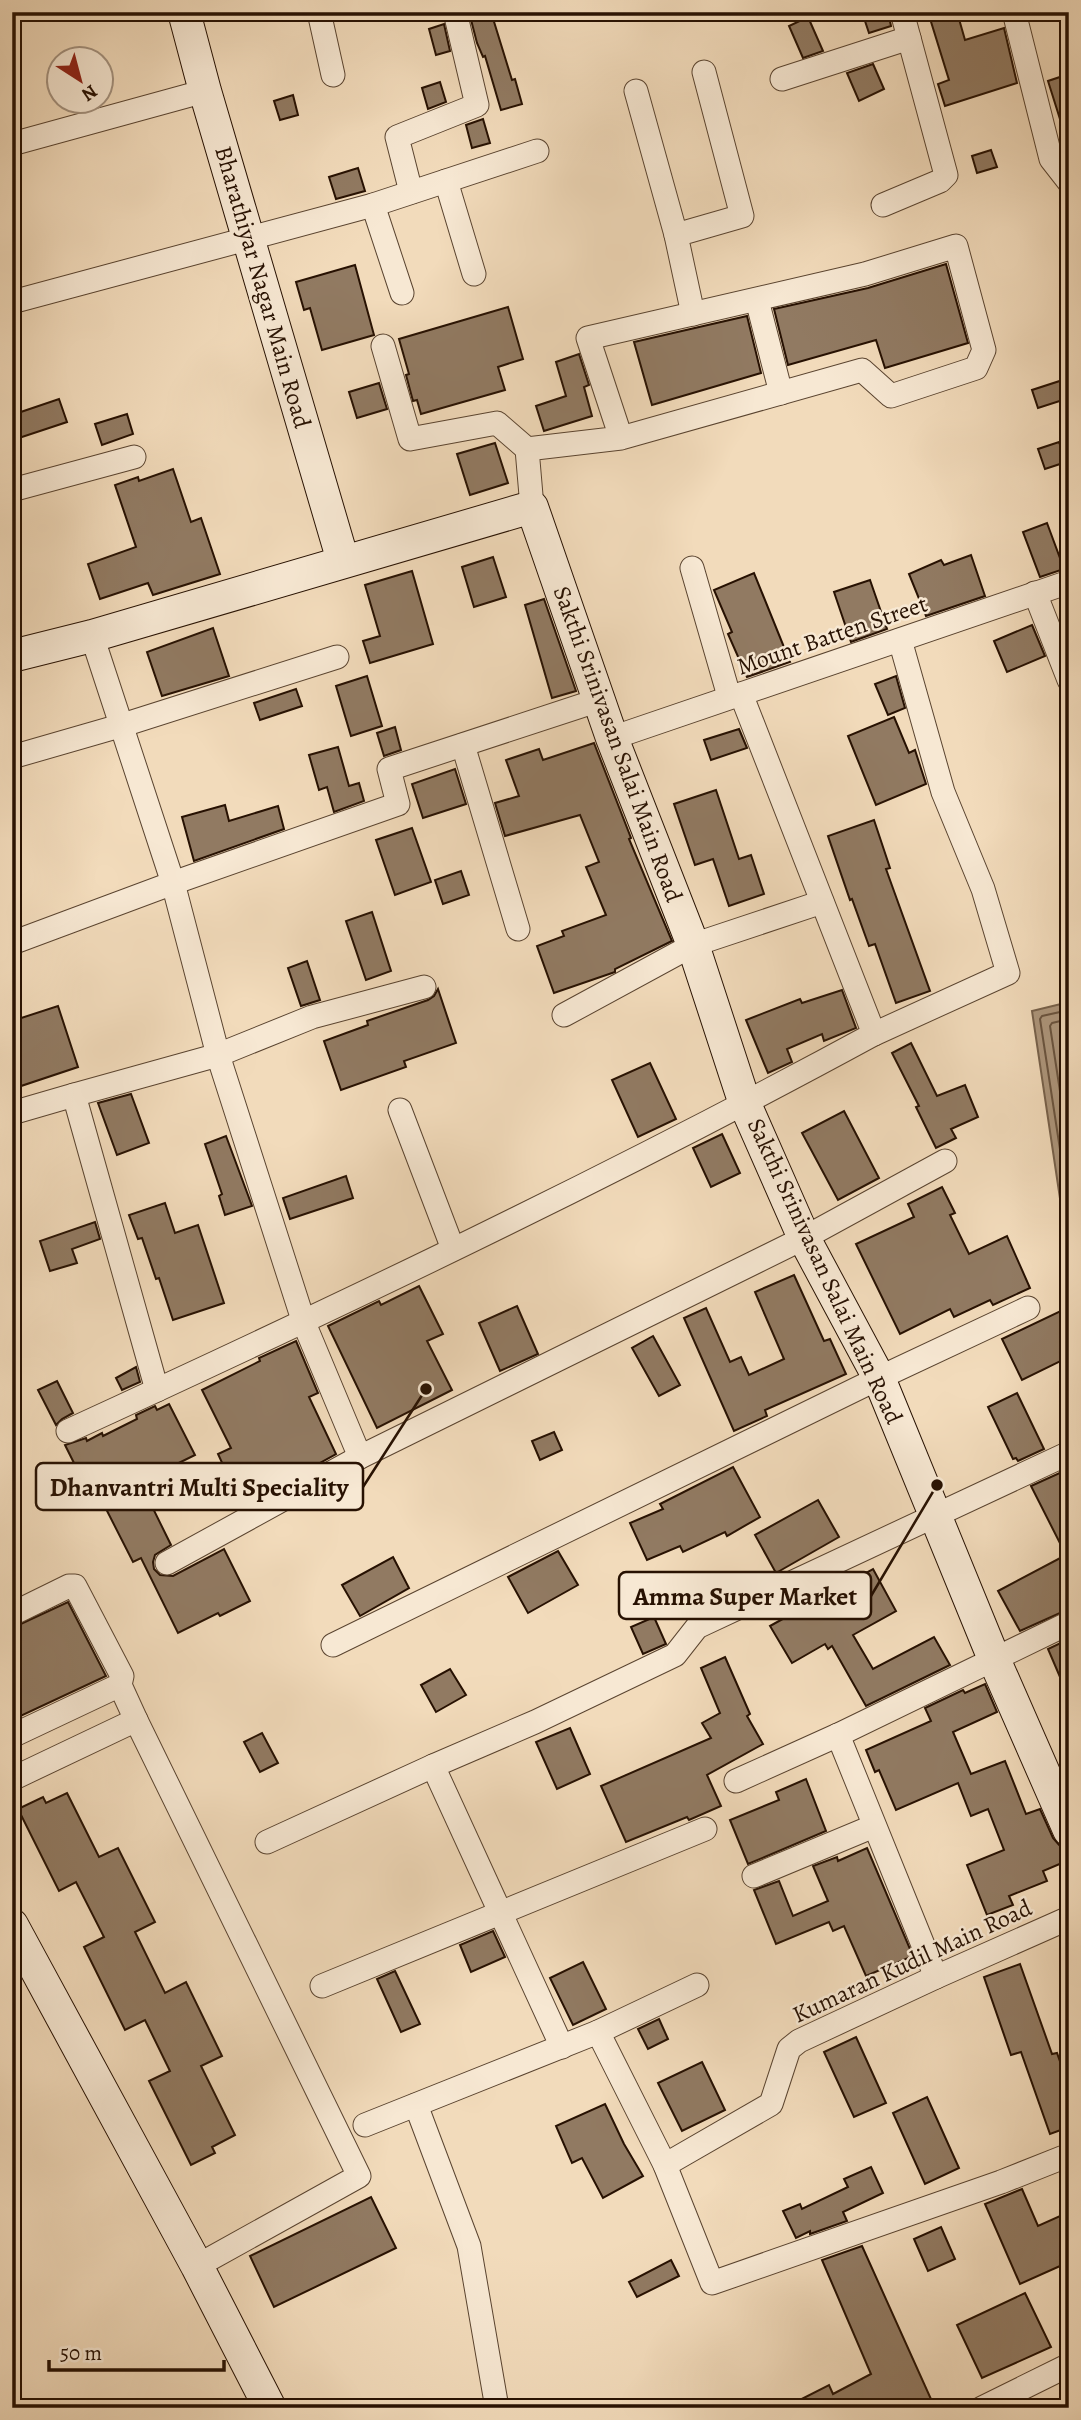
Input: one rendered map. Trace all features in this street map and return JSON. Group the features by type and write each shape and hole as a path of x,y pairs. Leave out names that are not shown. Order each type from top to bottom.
{"street":[{"name":"Bharathiyar Nagar Main Road","path":"184,12 343,561"},
{"path":"319,12 333,75"},
{"path":"411,192 397,137 477,105 455,12"},
{"path":"883,205 940,181 946,175 902,12"},
{"path":"1014,12 1051,159 1069,183"},
{"path":"782,79 909,38"},
{"path":"676,235 742,216 704,72"},
{"path":"636,91 676,235 693,314"},
{"path":"12,144 205,92"},
{"path":"12,302 373,205 537,150"},
{"path":"446,181 474,274"},
{"path":"373,205 402,293"},
{"path":"527,449 621,438 862,370 891,396 976,368 984,350 957,246 865,274 588,338 621,438"},
{"path":"757,300 781,393"},
{"path":"12,656 92,636 532,507 527,449 498,423 410,439 383,346"},
{"path":"12,491 134,457"},
{"name":"Sakthi Srinivasan Salai Main Road","path":"532,507 598,700 693,945 746,1104 804,1238 879,1378 993,1659 1069,1830"},
{"path":"692,568 735,695 874,1034"},
{"name":"Mount Batten Street","path":"612,738 1069,582"},
{"path":"1035,593 1069,680"},
{"path":"92,636 173,883 218,1055 304,1322 360,1457"},
{"path":"68,1431 304,1322 746,1104 874,1034 1008,973 982,889 943,792 900,640"},
{"path":"12,757 337,657"},
{"path":"12,943 398,804 389,769 598,700"},
{"path":"463,745 518,929"},
{"path":"564,1015 693,945 822,902"},
{"path":"12,1113 218,1055 312,1017 424,987"},
{"path":"74,1095 157,1390"},
{"path":"400,1110 453,1249"},
{"path":"167,1563 360,1457 804,1238 945,1161"},
{"path":"333,1645 1028,1308"},
{"path":"267,1842 535,1722 675,1655 697,1627 1069,1453"},
{"path":"12,1614 69,1586 75,1586 122,1676 120,1685 136,1720 359,2176 197,2266"},
{"path":"736,1781 838,1735 1069,1623"},
{"path":"12,1737 120,1685"},
{"path":"12,1779 136,1720"},
{"path":"838,1735 936,1977"},
{"path":"433,1766 562,2047"},
{"path":"754,1876 874,1826"},
{"path":"322,1986 705,1829"},
{"name":"Kumaran Kudil Main Road","path":"665,2165 771,2104 789,2049 799,2042 1069,1918"},
{"path":"12,1925 197,2266 270,2408"},
{"path":"365,2125 598,2032 697,1985"},
{"path":"598,2032 665,2165 712,2283 1001,2182 1069,2155"},
{"path":"416,2105 469,2246 497,2408"},
{"path":"982,2408 1069,2365"}],"water":[{"path":"1069,1002 1069,1231 1065,1232 1032,1011"}],"building":[{"path":"469,12 491,12 522,104 501,110"},
{"path":"862,12 888,12 891,26 869,33"},
{"path":"928,12 957,12 965,40 1004,28 1017,83 945,106 938,84 949,80"},
{"path":"808,17 823,51 803,58 789,26"},
{"path":"444,24 450,51 436,55 429,29"},
{"path":"873,64 884,89 859,101 847,73"},
{"path":"1069,74 1069,134 1065,135 1048,81"},
{"path":"440,82 446,102 428,109 422,88"},
{"path":"293,95 298,115 280,120 274,101"},
{"path":"483,119 490,143 472,148 466,125"},
{"path":"991,150 997,167 977,173 972,156"},
{"path":"358,168 365,191 336,199 329,177"},
{"path":"946,264 968,343 885,368 876,340 788,365 774,309 868,288"},
{"path":"355,265 374,335 322,350 310,308 304,310 296,282"},
{"path":"508,307 523,359 498,367 505,390 421,414 417,400 413,401 399,339"},
{"path":"747,316 761,373 652,405 634,342"},
{"path":"579,354 589,385 584,387 592,416 544,431 536,406 566,396 556,362"},
{"path":"1069,378 1069,398 1038,408 1032,390"},
{"path":"379,383 387,409 357,418 349,392"},
{"path":"59,399 67,422 19,438 12,415"},
{"path":"127,414 133,434 102,445 95,424"},
{"path":"1059,442 1066,462 1045,469 1038,449"},
{"path":"495,443 508,483 470,495 457,454"},
{"path":"173,469 191,522 201,518 220,574 153,595 148,583 100,599 88,564 136,547 115,485 138,477 139,481"},
{"path":"1047,523 1064,569 1040,577 1023,532"},
{"path":"971,555 985,596 926,616 909,574 941,560 944,565"},
{"path":"493,557 506,597 474,607 462,567"},
{"path":"412,571 433,644 370,663 363,641 380,636 365,585"},
{"path":"754,573 790,662 747,677 728,634 732,632 714,590"},
{"path":"870,580 887,629 851,642 834,592"},
{"path":"544,599 576,691 552,698 525,605"},
{"path":"1032,625 1045,656 1007,672 994,641"},
{"path":"213,628 229,676 162,696 147,652"},
{"path":"367,676 382,726 351,736 336,686"},
{"path":"896,676 905,708 888,715 875,684"},
{"path":"296,689 302,706 260,720 254,703"},
{"path":"894,717 909,753 915,750 926,784 876,805 848,736"},
{"path":"395,727 401,750 384,756 377,733"},
{"path":"739,729 747,748 711,760 704,740"},
{"path":"594,743 631,838 629,839 672,941 615,969 615,972 554,993 537,946 564,936 562,931 606,915 586,867 599,862 580,815 505,836 495,803 519,796 506,760 539,749 543,760"},
{"path":"338,747 349,786 359,783 364,801 334,812 327,787 319,790 309,755"},
{"path":"455,769 466,804 423,818 412,784"},
{"path":"716,790 739,859 751,855 764,894 729,906 713,859 695,865 674,804"},
{"path":"225,805 229,821 278,806 284,829 194,861 182,817"},
{"path":"874,820 890,868 886,869 930,991 896,1003 875,944 869,946 852,899 850,900 828,836"},
{"path":"412,828 431,882 395,895 376,840"},
{"path":"461,871 469,895 443,904 435,880"},
{"path":"372,912 391,971 366,980 346,921"},
{"path":"307,961 320,1000 301,1006 288,968"},
{"path":"438,989 456,1043 404,1061 406,1067 341,1090 324,1041 368,1025 367,1021 428,1000"},
{"path":"842,990 856,1028 824,1041 822,1034 787,1049 792,1062 768,1073 746,1020 800,999 802,1003"},
{"path":"58,1006 78,1067 12,1089 12,1021"},
{"path":"911,1043 937,1096 965,1085 978,1117 951,1129 956,1138 936,1148 916,1107 919,1106 892,1053"},
{"path":"650,1063 676,1119 638,1137 612,1080"},
{"path":"131,1094 149,1143 117,1155 98,1103"},
{"path":"844,1111 879,1178 838,1200 802,1133"},
{"path":"722,1134 740,1173 711,1187 693,1148"},
{"path":"226,1136 252,1206 225,1215 219,1196 222,1194 205,1144"},
{"path":"346,1176 353,1198 290,1219 283,1198"},
{"path":"942,1187 955,1213 950,1215 969,1254 1007,1236 1030,1288 993,1305 990,1300 954,1317 950,1309 900,1334 856,1244 914,1217 908,1204"},
{"path":"165,1203 175,1233 198,1225 224,1303 173,1320 159,1278 156,1279 142,1238 138,1239 129,1215"},
{"path":"95,1222 100,1239 72,1249 77,1263 50,1271 40,1241"},
{"path":"794,1275 824,1341 830,1339 846,1374 765,1410 767,1416 734,1431 684,1318 706,1308 730,1362 741,1357 749,1375 784,1359 755,1292"},
{"path":"419,1286 443,1334 427,1341 452,1390 377,1428 328,1326 379,1301 381,1305"},
{"path":"517,1306 538,1354 500,1371 479,1323"},
{"path":"1069,1307 1069,1357 1022,1380 1002,1339"},
{"path":"653,1336 680,1385 659,1396 632,1348"},
{"path":"296,1341 318,1393 309,1397 336,1454 242,1506 218,1454 231,1448 202,1390"},
{"path":"136,1367 140,1382 122,1390 116,1378"},
{"path":"57,1381 73,1413 56,1425 38,1390"},
{"path":"1017,1393 1044,1449 1018,1461 1013,1459 988,1407"},
{"path":"169,1404 195,1455 140,1482 171,1545 155,1555 154,1569 160,1575 173,1576 224,1549 250,1601 178,1633 141,1558 133,1562 100,1497 93,1501 65,1445 86,1438 87,1441 102,1433 103,1436 137,1419 136,1415 155,1406 157,1410"},
{"path":"554,1432 562,1450 540,1460 532,1441"},
{"path":"733,1467 760,1517 727,1536 725,1532 683,1552 680,1546 647,1560 630,1523 663,1509 660,1504"},
{"path":"1064,1471 1069,1479 1069,1609 1020,1631 998,1591 1066,1555 1031,1486"},
{"path":"818,1500 839,1537 776,1573 755,1535"},
{"path":"558,1551 578,1585 528,1613 508,1577"},
{"path":"393,1557 409,1588 360,1616 342,1585"},
{"path":"873,1569 896,1611 853,1635 873,1669 934,1637 950,1665 866,1706 832,1646 828,1649 825,1644 792,1663 770,1626"},
{"path":"68,1602 106,1676 12,1720 12,1628"},
{"path":"654,1617 666,1644 643,1654 631,1627"},
{"path":"1069,1639 1069,1698 1048,1649"},
{"path":"725,1657 750,1714 747,1716 763,1744 707,1775 721,1806 626,1842 601,1786 711,1738 702,1723 720,1713 701,1668"},
{"path":"450,1669 466,1695 436,1712 421,1685"},
{"path":"985,1684 997,1712 953,1732 971,1774 1005,1761 1026,1814 1040,1809 1053,1838 1059,1845 1069,1848 1069,1860 1043,1871 1047,1881 1009,1896 1013,1905 987,1915 967,1865 1004,1850 988,1809 971,1816 958,1783 896,1810 879,1770 875,1772 866,1750 931,1721 925,1708 963,1690 965,1693"},
{"path":"570,1728 590,1774 557,1789 536,1742"},
{"path":"262,1733 278,1763 260,1772 244,1742"},
{"path":"806,1779 826,1831 748,1864 730,1820 779,1800 776,1792"},
{"path":"67,1793 99,1857 118,1848 155,1922 135,1932 165,1993 186,1982 222,2056 201,2066 235,2135 212,2147 215,2153 191,2165 149,2081 170,2071 145,2020 125,2030 84,1947 104,1937 76,1882 59,1891 18,1809 43,1797 46,1803"},
{"path":"867,1848 913,1956 866,1976 844,1926 833,1931 829,1922 776,1944 754,1890 779,1881 793,1916 828,1901 813,1866 837,1857 838,1861"},
{"path":"493,1931 505,1957 471,1972 460,1945"},
{"path":"583,1962 606,2009 573,2025 550,1978"},
{"path":"1020,1964 1052,2054 1057,2053 1069,2087 1069,2127 1050,2134 1021,2052 1011,2055 984,1977"},
{"path":"395,1971 420,2024 401,2032 377,1979"},
{"path":"659,2019 668,2039 648,2049 638,2029"},
{"path":"856,2037 886,2103 854,2117 824,2052"},
{"path":"702,2062 725,2110 682,2131 658,2083"},
{"path":"927,2097 959,2168 925,2184 893,2113"},
{"path":"605,2104 643,2176 603,2198 582,2158 572,2163 556,2126"},
{"path":"871,2167 883,2193 843,2212 847,2221 810,2234 810,2231 796,2238 783,2211 800,2204 802,2209 848,2187 844,2179"},
{"path":"1022,2189 1038,2226 1069,2212 1069,2262 1020,2284 985,2204"},
{"path":"371,2197 396,2248 274,2307 250,2256"},
{"path":"941,2227 955,2259 928,2271 914,2239"},
{"path":"862,2246 935,2408 784,2408 829,2385 833,2394 871,2374 822,2260"},
{"path":"671,2260 679,2276 637,2297 629,2282"},
{"path":"1025,2293 1051,2347 982,2378 957,2325"}],"place":[{"name":"Dhanvantri Multi Speciality","path":"426,1389"},
{"name":"Amma Super Market","path":"937,1485"}]}
